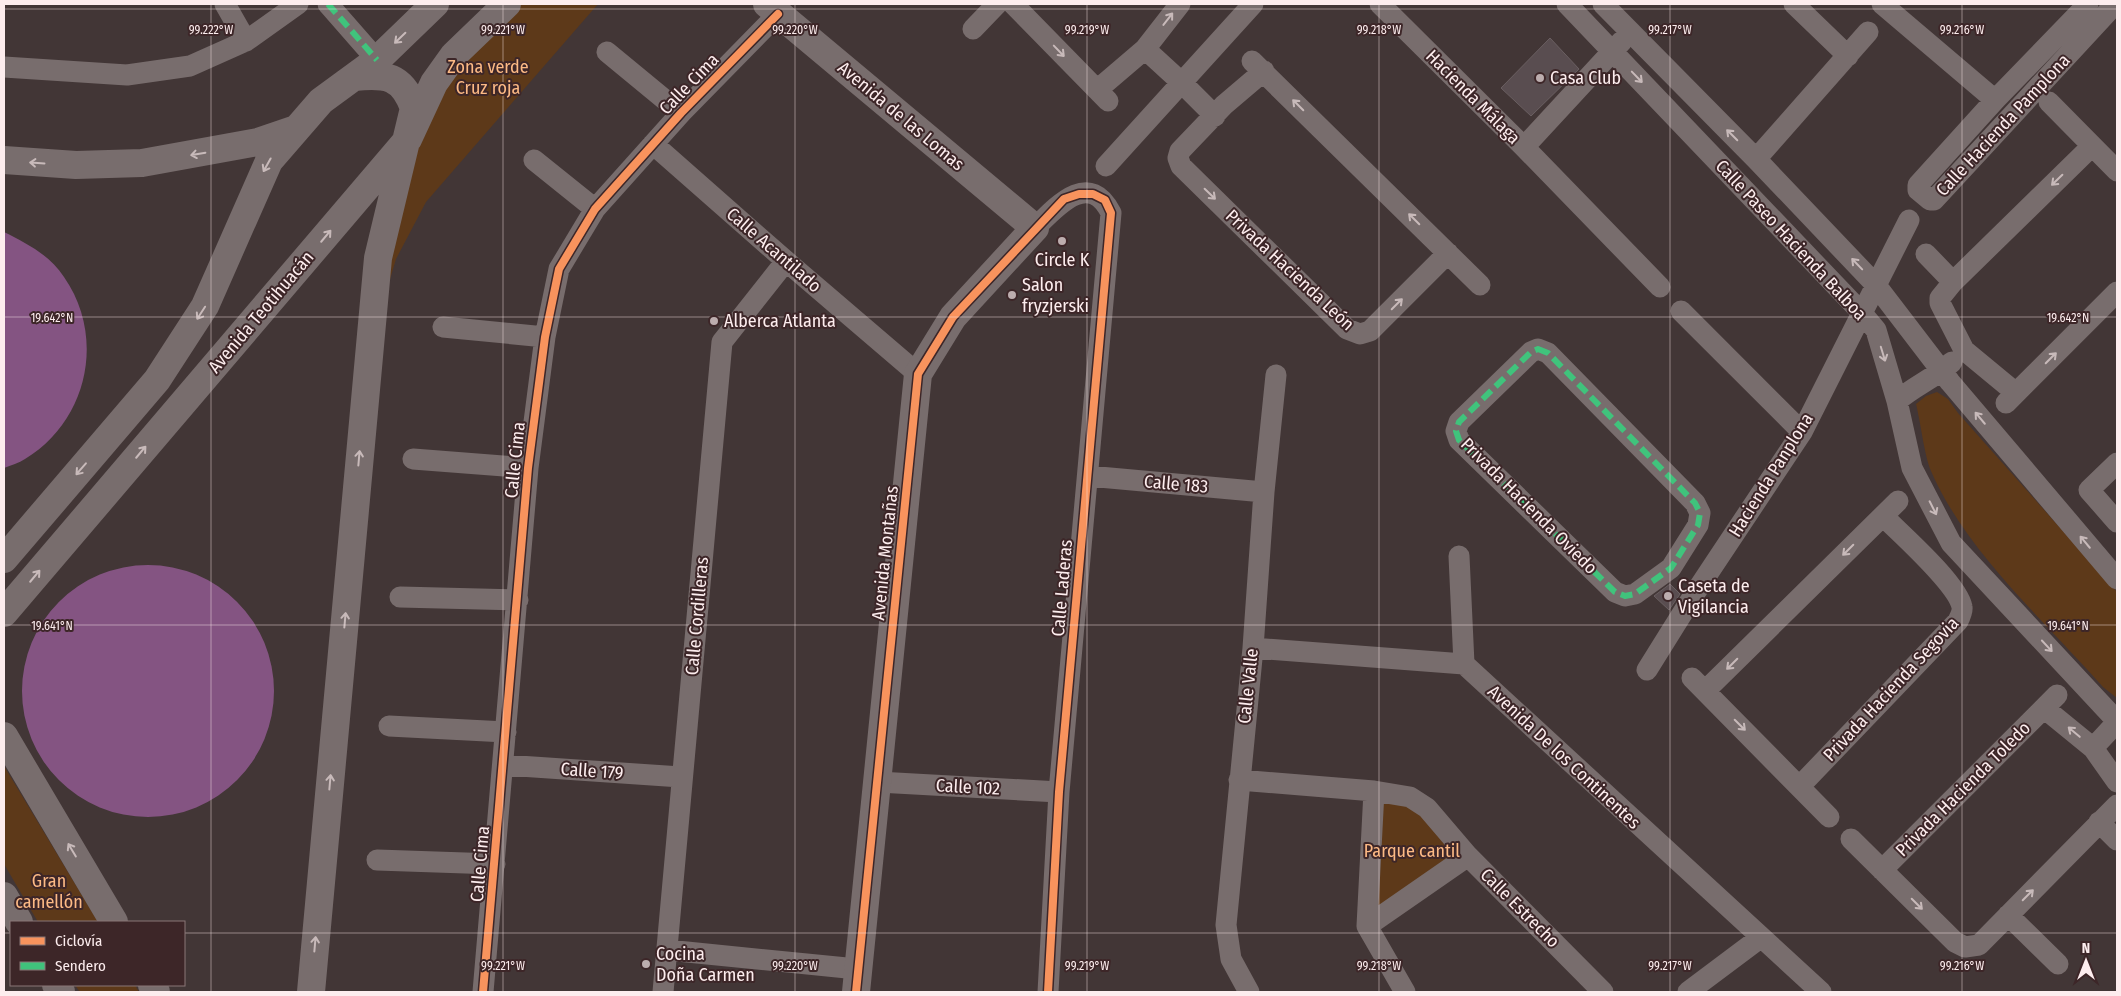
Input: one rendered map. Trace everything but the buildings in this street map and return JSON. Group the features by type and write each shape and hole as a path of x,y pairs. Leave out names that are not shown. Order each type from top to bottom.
{"main road":[{"path":"4,559 157,380 205,306 269,161 321,101 377,60 435,4"},
{"name":"Avenida Teotihuacán","path":"4,613 408,139 434,83 454,55 507,4"},
{"name":"Avenida de las Lomas","path":"773,9 1035,228"},
{"path":"311,992 378,258 414,108 409,93 396,80 377,75 354,77"},
{"path":"4,160 76,165 142,163 258,142 296,129"},
{"name":"Avenida Montañas","path":"857,981 918,374 953,317 1035,228"},
{"path":"4,736 113,921"},
{"path":"4,896 18,921"}],"street":[{"path":"225,4 246,41"},
{"path":"4,67 127,75 190,66 246,41 298,4"},
{"path":"328,4 377,60"},
{"path":"973,29 997,4"},
{"path":"1013,4 1102,95 1189,5"},
{"path":"1106,166 1253,4"},
{"name":"Hacienda Málaga","path":"1380,4 1660,287"},
{"name":"Calle Paseo Hacienda Balboa","path":"1568,4 1876,330 1897,401 1912,468 1951,543 2117,722"},
{"name":"Calle Paseo Hacienda Balboa","path":"1603,4 1876,284 1942,371 2114,569"},
{"path":"1794,4 1848,56"},
{"path":"1882,4 1995,100"},
{"name":"Calle Hacienda Pamplona","path":"2088,4 1995,100 1918,185 1918,190 1930,200 1934,200 2114,4"},
{"name":"Calle Cima","path":"484,992 528,468 545,337 559,270 595,209 773,9"},
{"name":"Hacienda Málaga","path":"1524,148 1631,32"},
{"path":"1756,159 1868,32"},
{"path":"1145,49 1215,116"},
{"path":"607,52 681,113"},
{"name":"Privada Hacienda León","path":"1448,254 1370,331 1360,334 1347,329 1181,166 1178,158 1180,152 1215,116 1258,66 1480,285"},
{"path":"2048,102 2117,172"},
{"name":"Calle Acantilado","path":"654,144 786,261 918,374"},
{"path":"2092,146 1953,282 1942,294 1940,303 1964,350 2011,398 2117,292"},
{"path":"534,160 595,209"},
{"name":"Avenida Montañas","path":"1035,228 1064,199 1079,194 1093,194"},
{"name":"Calle Laderas","path":"1048,992 1059,792 1111,213 1105,200 1093,194"},
{"name":"Hacienda Panplona","path":"1647,670 1695,592 1802,432 1909,220"},
{"path":"1926,254 1953,282"},
{"name":"Calle Cordilleras","path":"663,992 722,342 786,261"},
{"path":"1682,311 1802,432"},
{"path":"443,327 545,337"},
{"name":"Privada Hacienda Oviedo","path":"1538,349 1548,353 1696,503 1700,513 1698,525 1671,568 1635,594 1625,596 1615,592 1459,440 1456,430 1458,422 1531,352 1538,349"},
{"path":"1897,401 1912,389 1942,371 1964,350"},
{"name":"Calle Valle","path":"1249,992 1231,959 1226,924 1276,375"},
{"path":"413,460 528,468"},
{"path":"2117,463 2089,490 2117,522"},
{"name":"Calle 183","path":"1088,476 1264,492"},
{"path":"1829,817 1699,684 1898,501"},
{"name":"Privada Hacienda Segovia","path":"1800,786 1958,621 1963,609 1959,597 1932,565 1883,516"},
{"path":"1932,565 1951,543"},
{"path":"1252,648 1464,664 1459,556"},
{"path":"1671,568 1695,592"},
{"path":"400,598 518,600"},
{"name":"Avenida De los Continentes","path":"1464,664 1760,938 1821,992"},
{"name":"Privada Hacienda Toledo","path":"1882,870 2051,701 2093,748 2117,782"},
{"path":"2093,748 2117,722"},
{"path":"389,726 506,732"},
{"name":"Calle 179","path":"503,765 682,777"},
{"name":"Calle Estrecho","path":"1239,780 1374,790 1410,797 1427,808 1468,856 1603,992"},
{"name":"Calle 102","path":"878,782 1059,792"},
{"path":"1374,790 1367,926 1405,992"},
{"name":"Privada Hacienda Toledo","path":"1851,839 1955,942 1965,947 1979,944 2117,805"},
{"path":"2099,822 2117,840"},
{"path":"1367,926 1468,856"},
{"path":"377,860 495,864"},
{"path":"2008,915 2058,964"},
{"path":"1688,992 1760,938"},
{"path":"667,950 857,981"}],"green space":[{"name":"Zona verde Cruz roja","path":"516,4 598,4 426,202 396,259 388,286 386,224 408,139 445,86"},
{"path":"1937,392 1948,399 1958,413 2117,592 2117,698 2103,687 2008,585 1964,530 1946,501 1931,471 1924,448 1916,404 1926,396"},
{"name":"Gran camellón","path":"4,766 97,921 37,921 4,864"},
{"name":"Parque cantil","path":"1381,796 1408,802 1463,856 1374,916"},
{"path":"76,986 136,986 139,992 80,992"}],"shaded area":[{"path":"4,232 45,256 64,277 77,300 84,325 87,351 84,376 76,401 64,423 46,443 25,459 4,468"},
{"path":"148,565 173,568 196,575 218,586 237,602 253,621 264,643 271,666 274,691 271,716 264,739 253,761 237,780 218,796 196,807 173,814 148,817 123,814 100,807 78,796 59,780 43,761 32,739 25,716 22,691 25,666 32,643 43,621 59,602 78,586 100,575 123,568"}],"marked path":[{"path":"328,4 377,60"},
{"path":"1538,349 1548,353 1695,503 1700,513 1698,525 1671,568 1635,594 1625,596 1615,592 1459,440 1456,431 1459,422 1531,352 1538,349"}],"cycle path":[{"path":"483,992 528,468 545,337 559,269 595,209 681,113 778,14"},
{"path":"856,992 918,374 953,317 1064,199 1079,194 1093,194 1105,200 1111,213 1059,792 1048,992"}],"place":[{"name":"Casa Club","path":"1540,78"},
{"name":"Circle K","path":"1062,241"},
{"name":"Salon fryzjerski","path":"1012,295"},
{"name":"Alberca Atlanta","path":"714,321"},
{"name":"Caseta de Vigilancia","path":"1668,596"},
{"name":"Cocina Doña Carmen","path":"646,964"}]}
